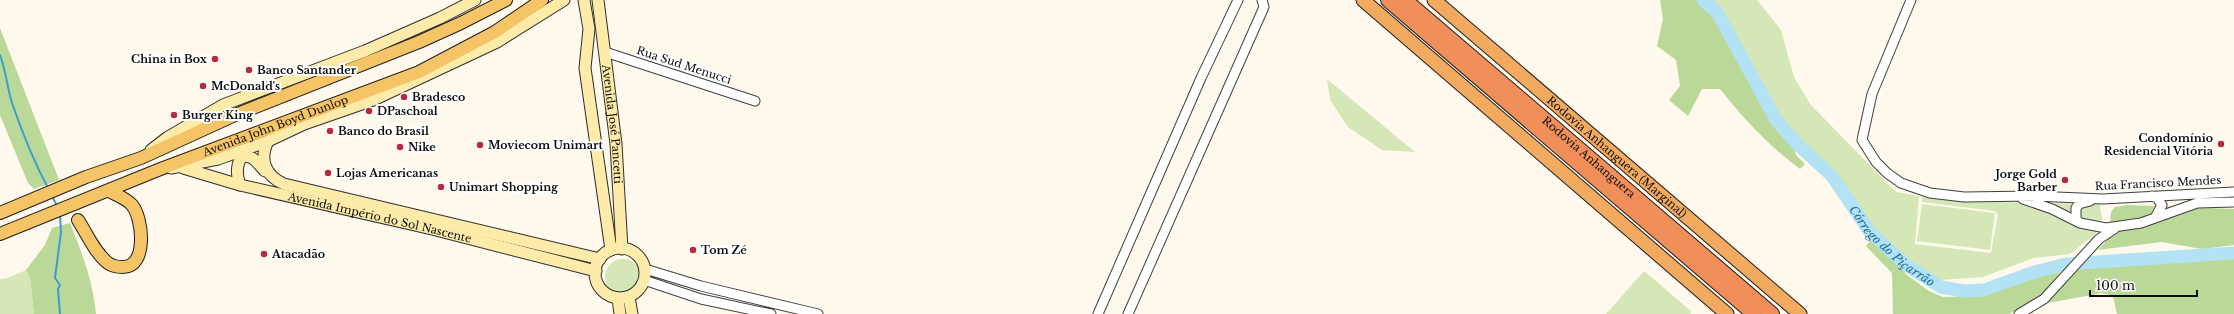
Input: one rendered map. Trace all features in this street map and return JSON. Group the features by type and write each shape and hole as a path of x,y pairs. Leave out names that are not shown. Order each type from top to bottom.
{"highway":[{"path":"1363,0 1727,314"},
{"name":"Rodovia Anhanguera","path":"1388,0 1754,314"},
{"name":"Rodovia Anhanguera","path":"1405,0 1772,314"},
{"name":"Rodovia Anhanguera (Marginal)","path":"1434,0 1800,314"}],"main road":[{"name":"Avenida John Boyd Dunlop","path":"141,158 168,137 223,105 365,51 446,15 475,0"},
{"name":"Avenida John Boyd Dunlop","path":"0,213 86,177 141,158 235,115 419,42 506,0"},
{"name":"Avenida John Boyd Dunlop","path":"0,234 95,197 163,168 419,72 495,32 542,0"},
{"path":"178,167 218,159 268,141 304,124 373,100 497,42 564,0"},
{"name":"Avenida José Pancetti","path":"584,0 589,28 585,68 617,250"},
{"name":"Avenida José Pancetti","path":"598,0 616,144 617,250"},
{"path":"268,141 264,152 268,173"},
{"path":"240,185 236,176 236,168 240,160 250,157 268,173"},
{"name":"Avenida Império do Sol Nascente","path":"163,168 178,167 240,185 432,229 596,271"},
{"name":"Avenida Império do Sol Nascente","path":"268,173 284,184 600,259"},
{"path":"78,220 103,258 109,264 125,267 134,263 140,253 141,242 136,212 128,201 108,191"},
{"path":"617,250 637,255 645,269 644,280 639,289 629,296 618,298 610,296 602,290 597,281 596,271 600,259 617,250"},
{"path":"629,296 632,314"},
{"path":"618,298 620,314"}],"street":[{"path":"1098,314 1201,78 1238,0"},
{"path":"1128,314 1264,7 1262,0"},
{"path":"1911,0 1872,94 1862,140 1876,162 1887,173 1901,183 1915,189 1930,193 1964,197 2020,198"},
{"name":"Rua Sud Menucci","path":"605,52 755,101"},
{"name":"Rua Francisco Mendes","path":"2020,198 2034,196 2103,199 2234,192"},
{"path":"2152,196 2158,198 2162,205 2162,209 2155,218"},
{"name":"Rua Francisco Mendes","path":"2020,198 2052,209 2080,224 2094,227 2115,228 2155,218 2197,203 2234,202"},
{"path":"2080,224 2075,213 2079,204 2103,199"},
{"path":"2094,227 2099,239"},
{"path":"2019,314 2044,299 2099,239 2115,228"},
{"path":"645,269 701,286 818,314"},
{"path":"644,280 701,299 771,314"}],"green space":[{"path":"1660,0 1703,0 1702,2 1719,21 1762,107 1793,146 1796,155 1805,164 1800,169 1757,132 1720,89 1702,89 1688,116 1669,100 1680,86 1676,60 1657,46 1663,19"},
{"path":"1710,0 1757,0 1781,30 1794,77 1810,104 1896,192 1919,196 1915,244 1991,253 1998,214 1994,211 1922,202 1922,197 1992,202 2100,204 2102,219 2098,232 2070,254 2034,258 1983,277 1940,280 1904,258 1870,225 1830,167 1778,118 1748,67 1718,8"},
{"path":"0,28 59,180 34,189 28,183 0,115"},
{"path":"1327,79 1415,152 1382,150 1348,127 1330,100"},
{"path":"1922,204 1995,213 1990,250 1917,241"},
{"path":"2128,205 2234,209 2234,245 2202,249 2161,242 2098,250 2109,238 2111,212 2115,207"},
{"path":"70,223 90,279 96,314 34,314 30,278 26,270 45,245 52,228"},
{"path":"1873,237 1907,275 1929,291 1943,297 1982,296 2032,277 2061,271 2045,292 2030,304 2009,314 1893,314 1892,273 1866,246"},
{"path":"2234,258 2234,314 2117,314 2113,296 2102,293 2048,303 2079,266"},
{"path":"623,259 636,264 641,277 636,290 623,295 610,290 605,277 610,264"},
{"path":"26,270 30,278 34,314 0,314 0,279 8,278"},
{"path":"1644,271 1692,312 1690,314 1606,314"}],"waterway":[{"name":"Córrego do Piçarrão","path":"1703,0 1717,12 1776,120 1797,144 1832,176 1870,232 1906,265 1941,287 1964,291 1984,290 2034,272 2066,264 2234,253"},
{"path":"0,55 10,97 16,114 48,188"},
{"path":"52,196 57,206"},
{"path":"60,214 61,232 55,278 60,285 58,289 60,314"}],"place":[{"name":"China in Box","path":"215,59"},
{"name":"Banco Santander","path":"249,70"},
{"name":"McDonald's","path":"203,86"},
{"name":"Bradesco","path":"404,97"},
{"name":"DPaschoal","path":"369,111"},
{"name":"Burger King","path":"174,115"},
{"name":"Banco do Brasil","path":"330,131"},
{"name":"Condomínio Residencial Vitória","path":"2221,144"},
{"name":"Moviecom Unimart","path":"480,145"},
{"name":"Nike","path":"400,147"},
{"name":"Lojas Americanas","path":"328,173"},
{"name":"Jorge Gold Barber","path":"2065,180"},
{"name":"Unimart Shopping","path":"441,187"},
{"name":"Tom Zé","path":"693,250"},
{"name":"Atacadão","path":"264,254"}]}
